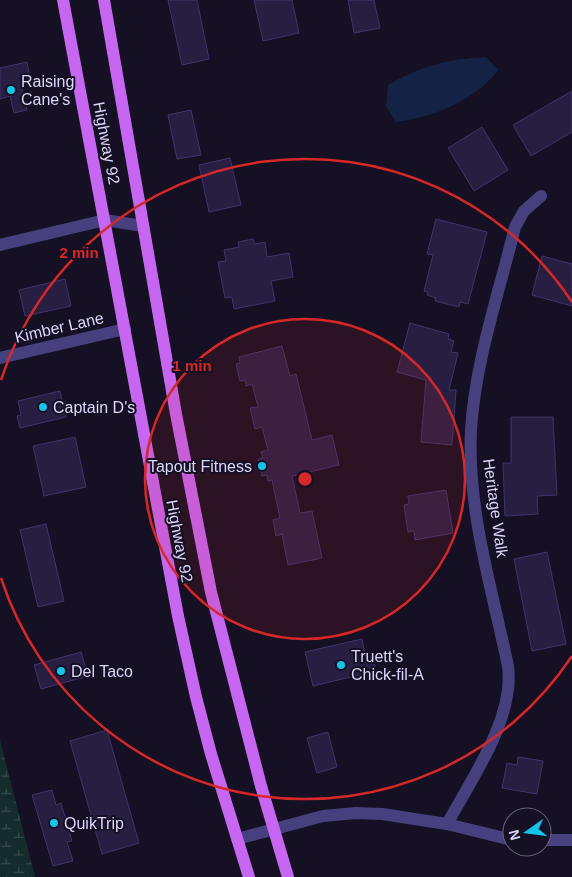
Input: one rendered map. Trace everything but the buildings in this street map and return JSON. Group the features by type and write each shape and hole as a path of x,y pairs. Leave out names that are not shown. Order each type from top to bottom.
{"main road":[{"name":"Highway 92","path":"63,0 160,522 196,697 249,877"},
{"name":"Highway 92","path":"104,0 176,414 211,592 273,828 288,877"}],"street":[{"name":"Heritage Walk","path":"447,824 501,724 510,690 508,666 475,502 471,430 481,363 516,227 524,211 541,196"},
{"path":"0,245 105,220 143,226"},
{"name":"Kimber Lane","path":"0,358 125,329"},
{"path":"237,839 323,816 356,813 382,814 447,824 502,838"},
{"path":"552,840 572,840"}],"green space":[{"path":"0,740 35,877 0,877"}],"water":[{"path":"486,57 498,70 478,90 452,106 410,120 396,122 386,106 388,85 400,78 423,68 447,62"}],"place":[{"name":"Raising Cane's","path":"11,90"},
{"name":"Captain D's","path":"43,407"},
{"name":"Tapout Fitness","path":"262,466"},
{"name":"Truett's Chick-fil-A","path":"341,665"},
{"name":"Del Taco","path":"61,671"},
{"name":"QuikTrip","path":"54,823"}]}
